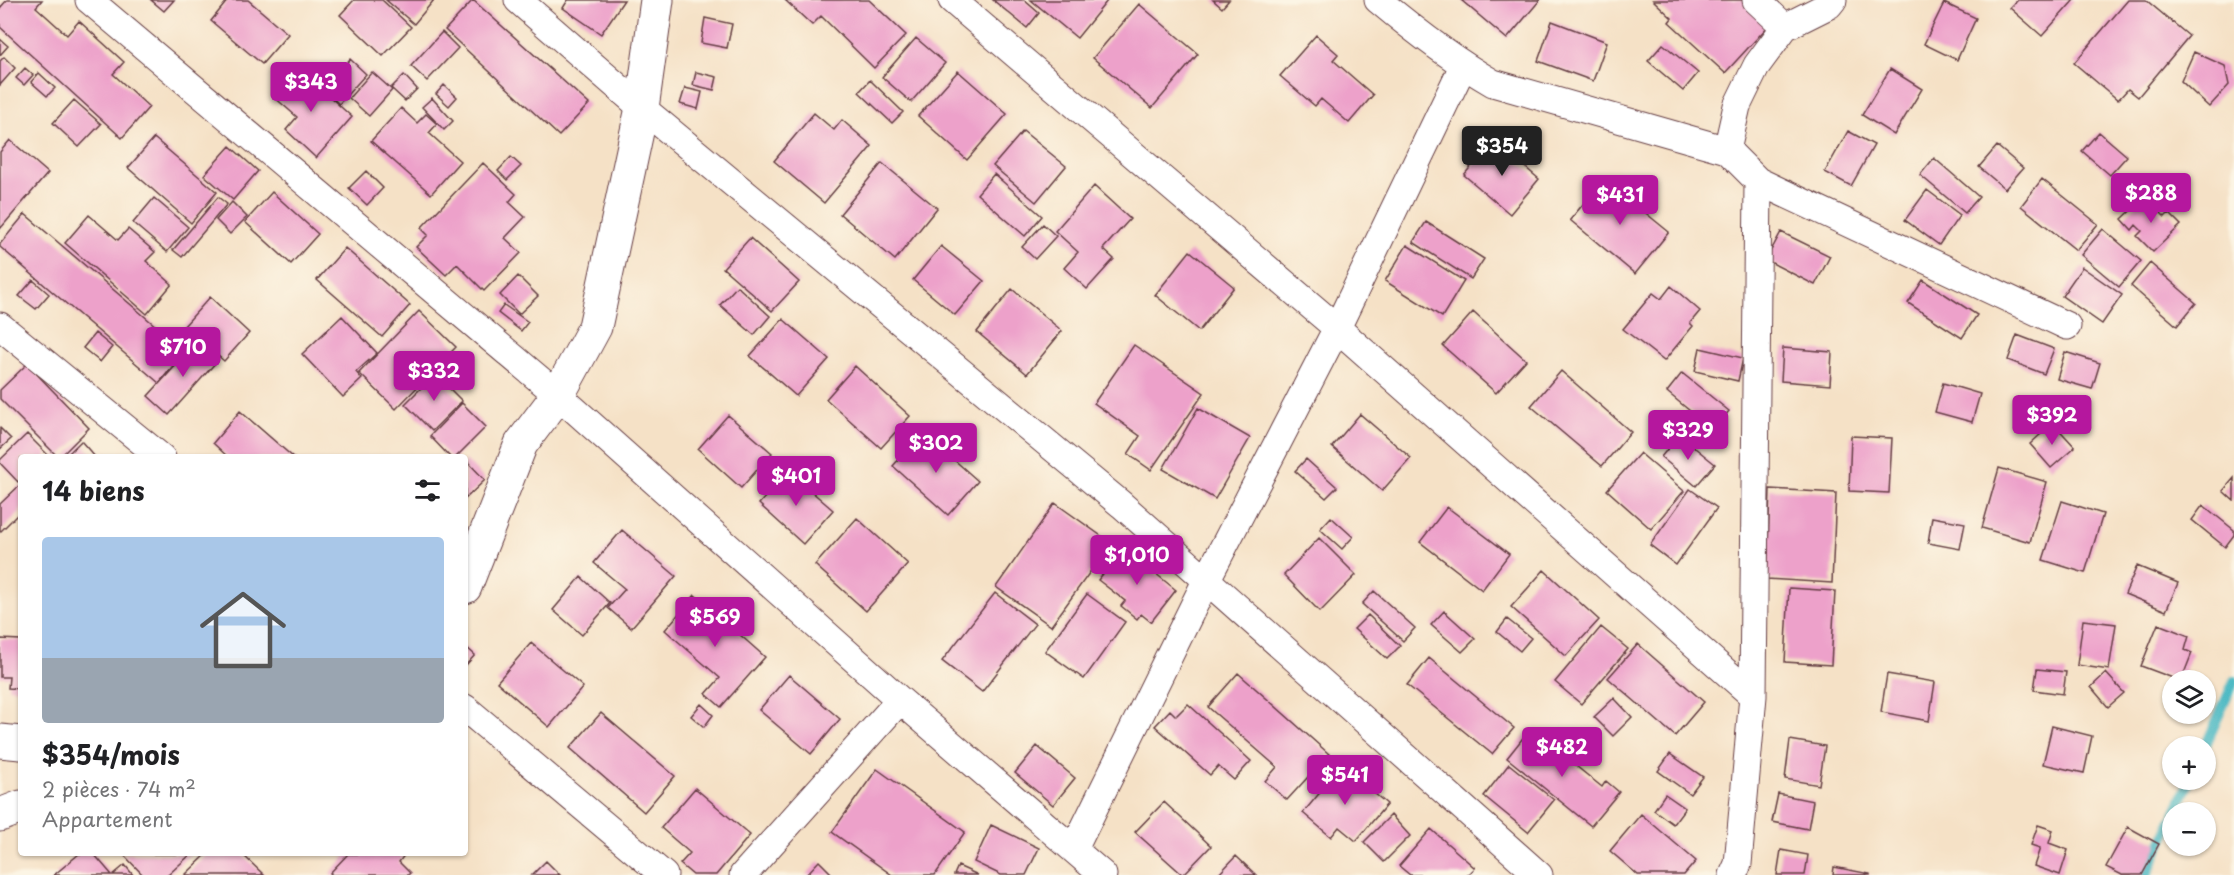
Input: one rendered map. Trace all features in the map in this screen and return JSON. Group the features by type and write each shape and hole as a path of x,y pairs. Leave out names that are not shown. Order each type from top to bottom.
{"street":[{"path":"89,0 558,395 900,700 1103,875"},
{"path":"518,0 642,108 1113,498 1539,875"},
{"path":"468,579 521,444 558,395 595,327 642,108 657,0"},
{"path":"952,0 1337,328 1753,696"},
{"path":"1378,0 1428,41 1463,66 1493,83 1727,150 1758,181 2067,326"},
{"path":"1756,0 1785,27"},
{"path":"1727,150 1737,106 1757,65 1785,27 1829,5 1833,0"},
{"path":"1074,849 1207,579 1337,328 1463,66"},
{"path":"1733,875 1738,864 1753,696 1758,181"},
{"path":"0,326 157,454"},
{"path":"743,875 900,700"},
{"path":"468,711 664,875"},
{"path":"0,741 18,743"},
{"path":"0,815 18,808"}],"building":[{"path":"7,0 42,0 36,7 67,35 79,21 124,62 113,74 149,107 122,138 0,27 0,8"},
{"path":"151,0 174,0 164,11"},
{"path":"228,0 248,0 288,34 262,64 211,21"},
{"path":"354,0 382,0 411,27 383,56 340,15"},
{"path":"386,0 434,0 414,24"},
{"path":"473,0 589,104 559,136 445,30"},
{"path":"568,0 624,0 601,34 563,8"},
{"path":"785,0 869,0 906,35 874,68 821,16 812,25"},
{"path":"993,0 1024,0 1039,13 1027,28"},
{"path":"1031,0 1106,0 1107,1 1077,38"},
{"path":"1213,0 1229,0 1222,8"},
{"path":"1461,0 1540,0 1507,39"},
{"path":"1653,0 1746,0 1771,23 1725,73 1669,22 1672,18"},
{"path":"2018,0 2074,0 2042,36 2010,8"},
{"path":"2128,0 2146,0 2189,36 2138,97 2128,89 2118,100 2074,63"},
{"path":"1944,3 1976,18 1957,60 1924,44"},
{"path":"1139,4 1198,54 1152,108 1093,58"},
{"path":"705,18 732,24 727,48 701,43"},
{"path":"1552,21 1607,42 1593,81 1538,61"},
{"path":"442,32 458,48 427,81 411,66"},
{"path":"1316,35 1338,54 1333,60 1373,95 1349,123 1321,99 1315,106 1280,76"},
{"path":"916,38 945,63 911,102 882,77"},
{"path":"0,39 8,46 0,55"},
{"path":"1663,44 1698,73 1683,91 1648,61"},
{"path":"2194,52 2225,66 2229,85 2209,107 2181,81"},
{"path":"4,57 15,68 0,85 0,61"},
{"path":"350,59 366,74 339,104 323,89"},
{"path":"25,68 33,75 24,85 16,78"},
{"path":"298,68 352,117 316,158 286,130 297,117 273,96"},
{"path":"1890,69 1922,89 1894,135 1862,115"},
{"path":"958,71 1007,114 967,160 918,116"},
{"path":"372,72 392,90 369,116 349,98"},
{"path":"696,72 717,77 714,90 693,85"},
{"path":"39,73 55,88 47,96 31,82"},
{"path":"404,75 417,89 405,101 391,88"},
{"path":"870,80 903,112 892,123 859,92"},
{"path":"444,85 457,97 449,106 436,94"},
{"path":"685,88 702,92 698,109 680,104"},
{"path":"432,98 453,121 444,130 422,107"},
{"path":"74,100 101,124 79,147 53,123"},
{"path":"401,108 417,123 426,114 437,124 429,133 460,161 431,194 371,141"},
{"path":"814,113 834,130 842,120 872,146 824,203 774,161"},
{"path":"1023,131 1066,166 1036,202 993,166"},
{"path":"1848,131 1874,145 1851,186 1825,172"},
{"path":"2099,132 2127,156 2110,175 2082,151"},
{"path":"154,138 217,192 191,223 128,168"},
{"path":"10,140 48,173 0,229 0,152"},
{"path":"1493,140 1539,179 1510,214 1464,175"},
{"path":"230,146 258,171 233,200 204,175"},
{"path":"1997,146 2023,168 2005,189 1979,167"},
{"path":"511,157 521,166 507,180 498,171"},
{"path":"1934,158 1979,197 1965,213 1920,175"},
{"path":"483,163 516,194 509,202 525,217 505,238 521,253 484,291 457,264 446,275 416,247 428,235 421,228"},
{"path":"882,163 937,208 895,260 840,214"},
{"path":"366,171 383,188 367,205 349,188"},
{"path":"994,174 1042,216 1025,236 977,194"},
{"path":"1604,179 1669,232 1635,274 1570,220"},
{"path":"2042,179 2098,224 2076,250 2021,206"},
{"path":"1094,186 1130,219 1103,249 1114,259 1087,289 1064,268 1078,252 1055,231"},
{"path":"1927,190 1960,215 1939,245 1905,220"},
{"path":"272,192 318,234 291,264 245,222"},
{"path":"218,197 227,204 182,257 173,250"},
{"path":"2145,197 2165,217 2169,213 2181,225 2153,252 2137,236 2142,231 2136,225 2132,230 2122,219"},
{"path":"154,198 188,227 167,252 133,223"},
{"path":"232,202 247,217 230,234 216,220"},
{"path":"25,214 185,351 159,383 0,247 0,244"},
{"path":"89,215 118,240 128,229 155,252 146,261 172,284 147,314 65,243"},
{"path":"1426,222 1484,259 1471,279 1413,242"},
{"path":"1043,224 1056,236 1035,259 1022,247"},
{"path":"2103,229 2141,261 2119,287 2081,255"},
{"path":"1781,232 1830,256 1815,285 1766,260"},
{"path":"750,238 799,282 772,311 723,268"},
{"path":"1407,245 1464,281 1442,317 1385,281"},
{"path":"941,246 984,281 955,315 913,280"},
{"path":"345,248 410,305 382,337 317,280"},
{"path":"1190,251 1234,287 1199,331 1155,295"},
{"path":"2150,263 2196,303 2177,326 2131,286"},
{"path":"2082,267 2122,295 2102,324 2062,296"},
{"path":"518,276 538,296 519,314 500,295"},
{"path":"33,280 49,294 36,309 19,296"},
{"path":"1923,280 1977,315 1962,338 1908,303"},
{"path":"737,286 770,316 754,335 720,305"},
{"path":"1671,286 1700,311 1690,323 1693,326 1664,361 1623,329 1653,293 1661,299"},
{"path":"1012,289 1062,331 1027,374 977,332"},
{"path":"210,297 249,333 224,361 184,326"},
{"path":"504,305 528,322 521,331 498,313"},
{"path":"419,311 456,347 396,409 359,373"},
{"path":"1473,312 1526,360 1496,393 1443,346"},
{"path":"342,316 377,353 356,372 362,379 343,397 302,354"},
{"path":"783,319 829,359 796,396 750,356"},
{"path":"95,333 112,347 100,362 83,348"},
{"path":"2017,335 2054,349 2044,374 2008,360"},
{"path":"198,341 218,360 169,415 148,396"},
{"path":"1134,345 1204,393 1151,470 1128,454 1140,436 1094,403"},
{"path":"1700,348 1743,358 1738,381 1695,371"},
{"path":"1783,348 1832,352 1830,385 1781,381"},
{"path":"2065,352 2100,363 2092,389 2057,379"},
{"path":"27,364 89,428 63,454 55,454 0,399 0,390"},
{"path":"855,366 910,416 881,448 826,399"},
{"path":"1561,371 1631,432 1602,466 1531,406"},
{"path":"1682,373 1729,411 1713,430 1667,392"},
{"path":"435,374 462,401 432,431 405,404"},
{"path":"1943,383 1980,394 1972,422 1935,412"},
{"path":"462,403 486,427 459,454 447,454 430,436"},
{"path":"1198,408 1250,438 1215,499 1163,469"},
{"path":"240,411 289,454 225,454 213,443"},
{"path":"1360,414 1411,458 1382,491 1332,447"},
{"path":"728,415 772,453 741,488 698,449"},
{"path":"2053,423 2075,447 2051,468 2030,444"},
{"path":"0,428 11,439 0,449"},
{"path":"923,432 978,481 948,515 893,466"},
{"path":"27,434 47,454 18,454 18,482 0,463 0,460"},
{"path":"1679,435 1715,464 1696,486 1661,457"},
{"path":"1851,436 1892,438 1889,493 1849,491"},
{"path":"81,441 92,454 68,454"},
{"path":"1640,453 1684,491 1651,529 1607,490"},
{"path":"1306,459 1337,487 1326,498 1295,471"},
{"path":"468,462 485,480 468,496"},
{"path":"1999,468 2047,482 2030,542 1982,528"},
{"path":"788,471 833,510 803,544 759,504"},
{"path":"2234,478 2234,501 2223,491"},
{"path":"18,487 18,514 0,532 0,504"},
{"path":"1690,489 1717,508 1676,565 1650,545"},
{"path":"1770,489 1836,493 1832,583 1767,579"},
{"path":"2062,501 2103,514 2085,573 2043,560"},
{"path":"1055,503 1111,543 1051,626 996,587"},
{"path":"2203,505 2234,530 2234,535 2225,547 2192,520"},
{"path":"1447,507 1509,554 1482,590 1420,542"},
{"path":"1331,517 1353,537 1342,549 1320,529"},
{"path":"1932,517 1965,523 1960,549 1928,543"},
{"path":"857,518 908,564 866,611 815,565"},
{"path":"622,530 676,576 631,628 608,608 625,589 594,563"},
{"path":"1319,538 1356,575 1320,612 1284,575"},
{"path":"1124,548 1176,590 1151,622 1141,614 1137,619 1121,606 1125,601 1098,580"},
{"path":"2137,566 2178,583 2166,611 2125,594"},
{"path":"1544,570 1599,620 1566,656 1511,607"},
{"path":"581,577 610,603 582,635 553,610"},
{"path":"1789,588 1835,591 1831,665 1785,662"},
{"path":"1374,591 1415,628 1403,641 1362,604"},
{"path":"995,593 1035,624 982,692 942,661"},
{"path":"1087,594 1125,622 1084,679 1045,651"},
{"path":"695,595 765,657 721,707 706,694 720,678 665,630"},
{"path":"1444,611 1475,639 1462,652 1431,625"},
{"path":"1368,615 1400,646 1387,659 1354,629"},
{"path":"1507,619 1531,638 1520,651 1497,632"},
{"path":"2083,620 2116,624 2109,670 2077,665"},
{"path":"2158,624 2189,636 2185,650 2192,653 2185,670 2162,670 2162,674 2141,666"},
{"path":"1601,627 1628,649 1581,704 1555,682"},
{"path":"0,639 18,640 18,689 8,688 9,677 0,677"},
{"path":"531,643 583,687 549,727 497,682"},
{"path":"1638,644 1704,702 1675,736 1608,678"},
{"path":"468,649 475,655 468,663"},
{"path":"1429,658 1514,728 1492,754 1407,685"},
{"path":"2037,669 2066,672 2063,694 2034,690"},
{"path":"1238,673 1329,754 1287,800 1265,781 1277,767 1208,707"},
{"path":"2106,673 2124,693 2108,707 2091,687"},
{"path":"1887,674 1935,682 1929,721 1881,712"},
{"path":"789,675 840,719 811,754 759,710"},
{"path":"1614,698 1632,717 1613,736 1594,717"},
{"path":"701,704 713,715 704,727 691,716"},
{"path":"1188,704 1251,761 1234,780 1218,766 1210,775 1155,726 1170,710 1176,716"},
{"path":"601,713 675,776 644,812 570,748"},
{"path":"2052,726 2092,736 2084,773 2043,764"},
{"path":"1530,729 1602,787 1606,781 1619,792 1591,826 1507,758"},
{"path":"1790,740 1825,746 1819,785 1785,779"},
{"path":"1037,746 1075,778 1053,805 1015,773"},
{"path":"1670,754 1703,777 1690,794 1658,771"},
{"path":"1509,764 1554,800 1528,832 1484,796"},
{"path":"1342,766 1387,804 1356,841 1339,827 1331,837 1303,813"},
{"path":"877,769 965,832 935,875 892,875 832,832"},
{"path":"695,788 750,835 716,875 693,875 680,864 690,853 661,828"},
{"path":"1665,794 1685,808 1673,824 1654,810"},
{"path":"1778,794 1813,801 1808,829 1772,822"},
{"path":"1164,802 1211,846 1183,875 1135,832"},
{"path":"1641,814 1696,861 1684,875 1638,875 1610,851"},
{"path":"1391,815 1410,836 1384,862 1364,842"},
{"path":"991,825 1039,848 1026,875 1001,875 974,862"},
{"path":"2038,825 2053,830 2049,843 2068,850 2060,875 2034,866 2040,848 2031,845"},
{"path":"2128,827 2159,844 2142,875 2122,875 2106,867"},
{"path":"1431,829 1475,868 1468,875 1410,875 1399,866"},
{"path":"1781,850 1808,855 1805,875 1777,875"},
{"path":"77,856 96,856 112,875 54,875"},
{"path":"125,856 189,856 168,875 143,875"},
{"path":"205,856 244,856 264,875 185,875"},
{"path":"346,856 404,856 399,862 410,873 408,875 332,875 330,873"},
{"path":"1236,856 1256,875 1218,875"},
{"path":"546,861 560,875 532,875"},
{"path":"819,861 833,875 806,875"},
{"path":"125,865 133,875 113,875"},
{"path":"958,866 978,875 954,875"},
{"path":"1834,867 1870,874 1870,875 1833,875"}],"waterway":[{"path":"2210,736 2234,681"},
{"path":"2180,802 2185,790"},
{"path":"2147,875 2162,842"}]}
